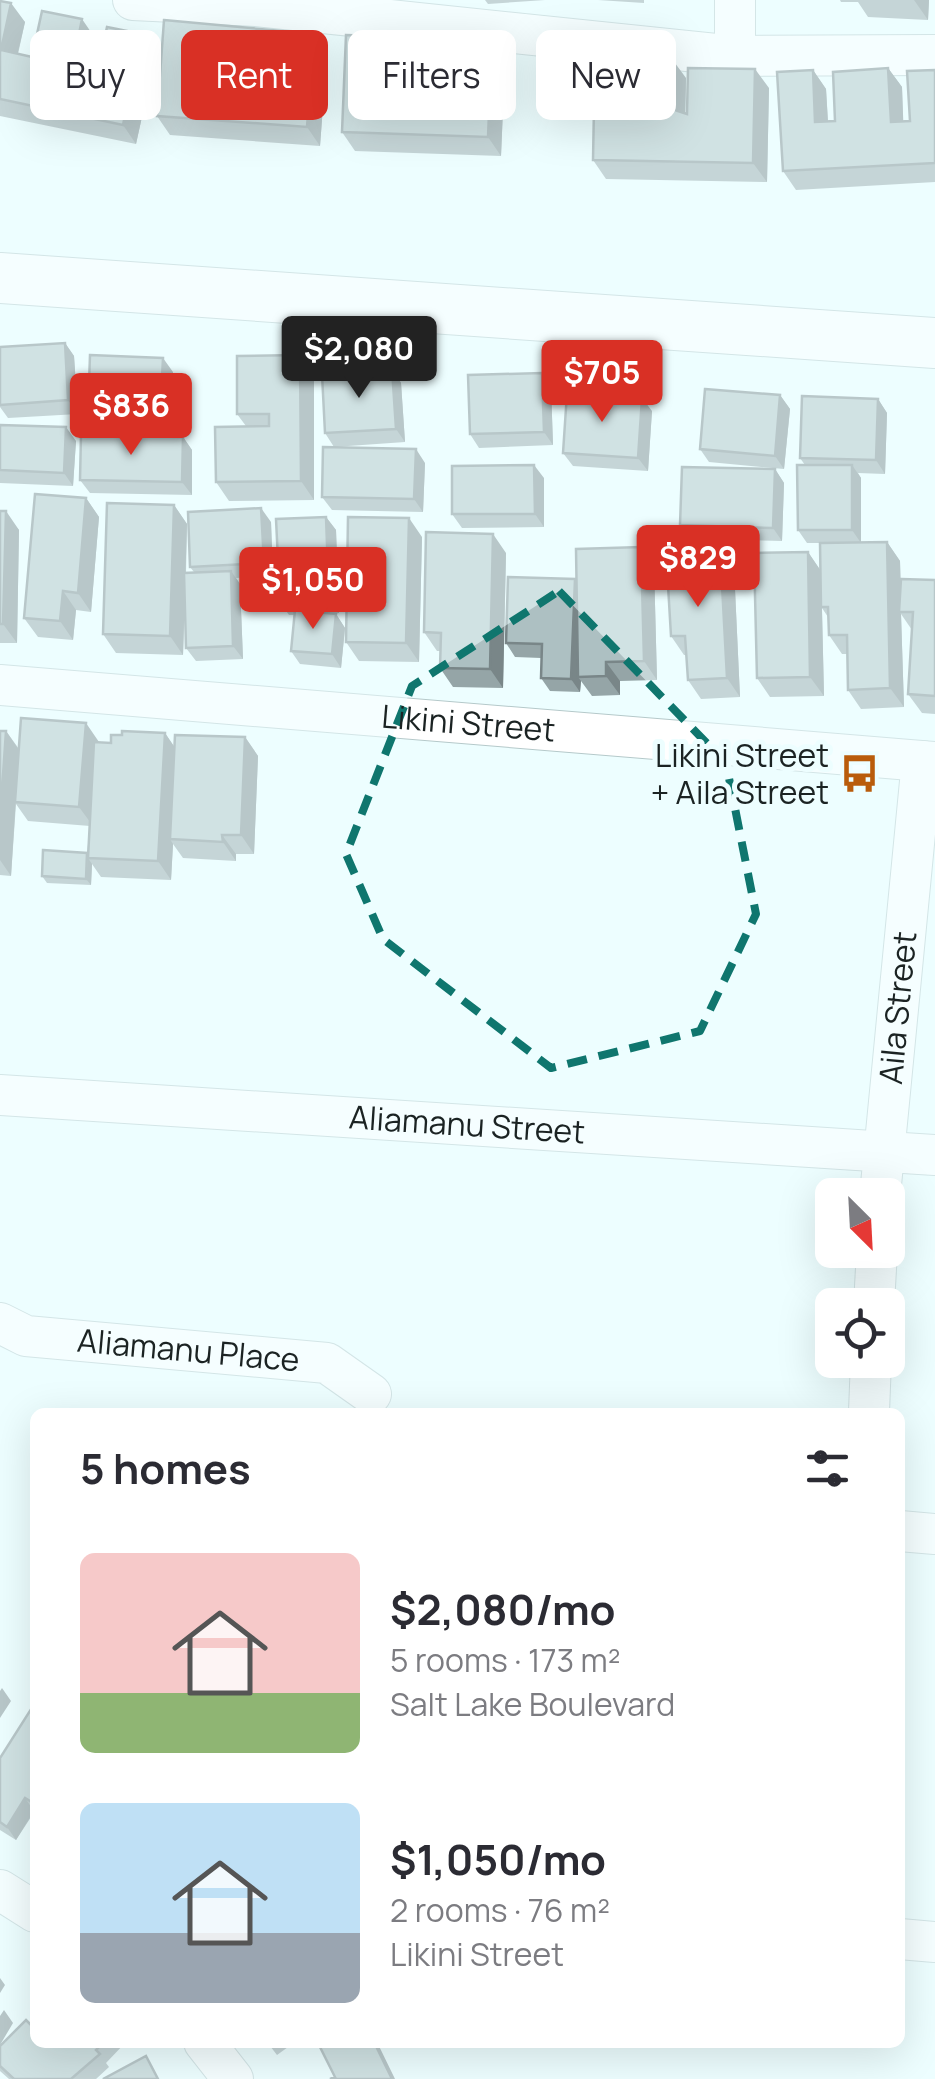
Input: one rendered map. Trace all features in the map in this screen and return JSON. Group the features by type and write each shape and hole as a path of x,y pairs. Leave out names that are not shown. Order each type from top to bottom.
{"main road":[{"path":"0,278 935,343"}],"street":[{"path":"133,0 256,3 735,56 935,55"},
{"path":"735,56 736,0"},
{"name":"Likini Street","path":"0,685 929,762"},
{"name":"Aila Street","path":"881,1178 929,762"},
{"name":"Aliamanu Street","path":"0,1095 935,1155"},
{"name":"Aliamanu Place","path":"0,1323 26,1336 327,1363 371,1394"},
{"path":"868,1408 871,1378"},
{"path":"905,1532 935,1534"},
{"path":"0,1890 30,1909"},
{"path":"905,1939 935,1942"},
{"path":"209,2048 233,2079"}],"highlighted area":[{"path":"559,591 726,763 756,914 700,1031 551,1068 383,939 346,854 412,686"}],"building":[{"path":"0,1 11,3 1,50 30,57 30,105 0,99"},
{"path":"42,11 82,19 80,30 38,30"},
{"path":"164,20 271,30 181,30 181,118 161,116"},
{"path":"346,35 348,120 489,120 488,137 342,132"},
{"path":"688,68 755,69 753,163 593,160 594,120 676,120 676,110 687,114"},
{"path":"888,68 891,122 910,121 907,71 935,70 935,163 783,171 777,72 813,70 815,122 835,121 833,72"},
{"path":"212,120 308,120 307,127"},
{"path":"65,343 68,400 0,405 0,347"},
{"path":"90,355 163,358 160,418 88,415"},
{"path":"300,355 301,481 216,482 215,427 269,426 269,414 237,414 237,356"},
{"path":"392,369 396,429 325,433 322,374"},
{"path":"542,373 544,432 470,434 468,375"},
{"path":"705,389 780,395 775,456 700,449"},
{"path":"567,393 642,398 638,458 563,453"},
{"path":"802,396 878,399 876,460 800,458"},
{"path":"0,425 66,427 64,473 0,470"},
{"path":"81,435 183,437 182,482 80,480"},
{"path":"323,447 416,449 414,499 322,497"},
{"path":"534,465 535,514 452,514 452,466"},
{"path":"797,465 852,465 852,530 798,530"},
{"path":"682,467 775,469 773,528 680,525"},
{"path":"35,494 86,498 78,593 63,591 60,621 24,618"},
{"path":"107,503 174,505 170,636 103,634"},
{"path":"261,508 264,563 190,567 188,512"},
{"path":"0,511 6,511 3,624 0,624"},
{"path":"326,517 329,600 280,602 276,519"},
{"path":"348,517 409,518 406,643 346,642"},
{"path":"426,532 493,534 490,669 440,668 441,633 424,632"},
{"path":"887,542 890,688 848,690 847,635 829,635 828,607 821,607 820,543"},
{"path":"641,547 644,661 606,662 606,676 578,677 576,549"},
{"path":"720,548 727,678 688,680 685,636 671,636 666,551"},
{"path":"808,552 810,677 757,678 754,553"},
{"path":"231,571 233,646 186,648 184,573"},
{"path":"508,577 575,579 571,679 541,678 542,644 506,643"},
{"path":"901,579 935,580 935,696 908,694 913,612 899,612"},
{"path":"295,610 336,614 332,654 291,651"},
{"path":"21,718 86,723 79,807 15,802"},
{"path":"0,731 6,731 0,819"},
{"path":"122,731 165,733 158,861 88,858 94,742 111,743 111,735 122,735"},
{"path":"175,735 245,737 241,835 222,835 223,842 170,839"},
{"path":"43,850 87,853 86,879 42,876"},
{"path":"30,1711 30,1801 25,1798 7,1827 0,1822 0,1758"},
{"path":"26,2020 30,2024 30,2048 98,2048 100,2054 71,2079 14,2079 0,2066 0,2046"},
{"path":"320,2048 377,2048 392,2079 330,2079 335,2077"},
{"path":"146,2056 158,2079 103,2079"}],"place":[{"name":"Likini Street + Aila Street","path":"859,774"}]}
